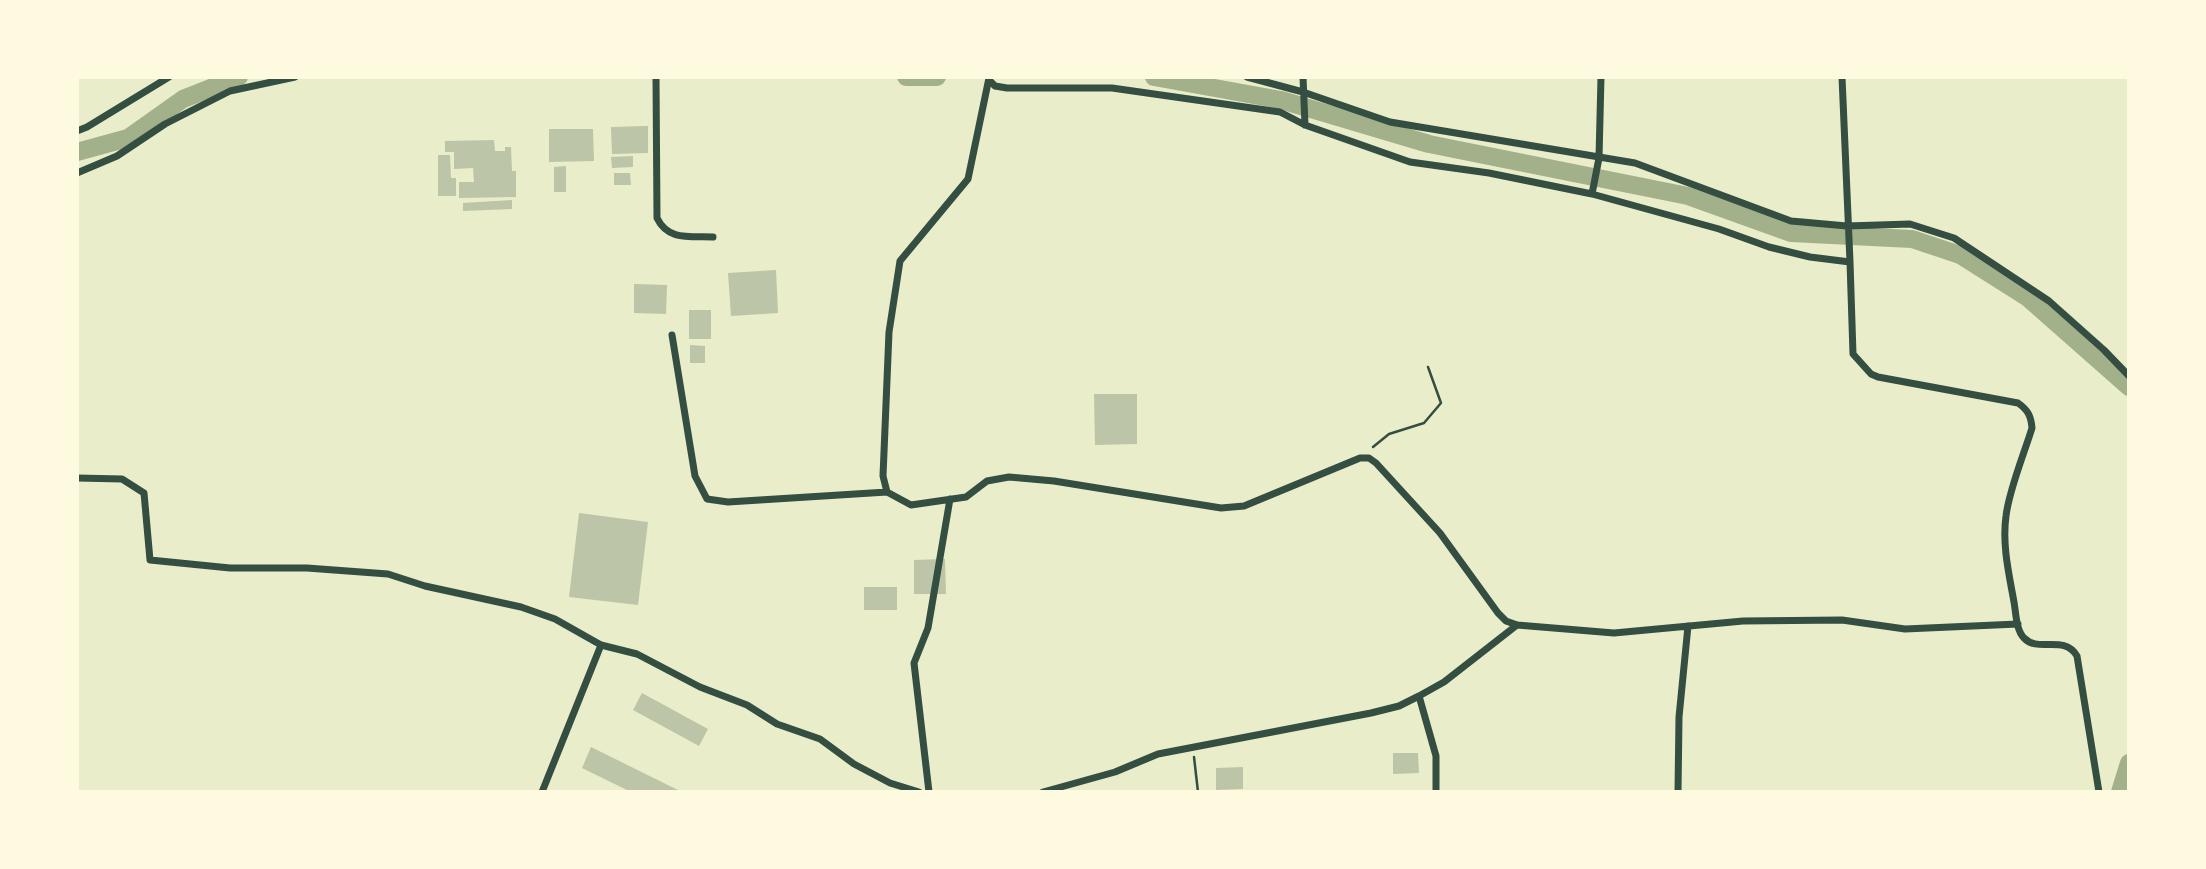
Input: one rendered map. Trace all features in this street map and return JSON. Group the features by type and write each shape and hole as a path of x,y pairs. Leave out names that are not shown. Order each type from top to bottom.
{"street":[{"path":"77,131 169,77"},
{"path":"77,173 117,156 165,124 230,91 295,77"},
{"path":"656,77 657,218 662,228 674,235 713,236"},
{"path":"1247,77 1303,92 1390,122 1635,163 1791,222 1847,226 1910,224 1954,238 2049,301 2129,376"},
{"path":"1303,77 1305,125"},
{"path":"1592,194 1599,158 1601,77"},
{"path":"1842,77 1853,354 1871,374 2018,403 2026,408 2031,417 2032,428 2006,515 2005,549 2018,624 2023,638 2032,643 2064,645 2073,649 2077,656 2099,792"},
{"path":"989,79 995,86 1007,88 1112,88 1280,112 1305,125 1409,162 1489,173 1592,194 1719,229 1769,247 1810,257 1850,262"},
{"path":"887,492 883,476 889,332 900,261 968,180 989,79"},
{"path":"672,335 695,476 707,499 728,502 887,492 911,505 966,497 987,481 1009,477 1054,481 1221,508 1244,506 1360,458 1369,458 1440,533 1498,613 1506,621 1517,625 1614,633 1743,621 1842,620 1905,629 2018,624"},
{"path":"77,478 122,479 144,493 150,560 230,568 307,568 388,574 425,586 521,607 555,619 601,645 638,654 700,687 747,705 777,724 820,739 854,764 890,783 919,792"},
{"path":"929,792 914,663 928,628 950,499"},
{"path":"1042,792 1115,772 1158,754 1399,706 1444,682 1517,625"},
{"path":"1678,792 1679,717 1688,626"},
{"path":"542,792 601,645"},
{"path":"1419,696 1436,756 1436,792"}],"path":[{"path":"1360,458 1389,434 1424,423 1441,403 1429,367"},
{"path":"1194,747 1198,792"}],"building":[{"path":"648,126 648,153 612,154 611,127"},
{"path":"549,129 593,129 594,161 549,162"},
{"path":"494,140 495,151 505,151 505,147 511,147 512,171 516,171 516,197 459,198 459,182 474,182 473,168 454,169 454,152 445,152 445,141"},
{"path":"438,155 450,155 451,178 456,178 456,196 438,196"},
{"path":"633,156 633,167 612,168 611,157"},
{"path":"566,166 566,192 554,192 554,167"},
{"path":"614,173 630,173 631,185 614,185"},
{"path":"512,200 512,209 463,211 463,203"},
{"path":"776,270 778,313 731,316 728,273"},
{"path":"634,284 667,285 666,314 634,313"},
{"path":"689,310 711,310 711,339 689,339"},
{"path":"690,345 705,346 705,363 690,363"},
{"path":"1094,394 1137,394 1137,444 1095,445"},
{"path":"579,513 648,522 638,605 569,597"},
{"path":"945,559 946,594 914,594 914,560"},
{"path":"864,587 897,587 897,610 864,610"},
{"path":"642,693 708,729 699,746 633,710"},
{"path":"591,747 682,792 631,792 582,768"},
{"path":"1393,753 1418,753 1419,773 1393,774"},
{"path":"1243,767 1243,789 1216,790 1216,768"}],"waterway":[{"path":"77,152 128,138 183,99 239,77"},
{"path":"906,77 937,77"},
{"path":"1154,77 1281,100 1429,144 1688,196 1791,233 1912,239 1960,255 2028,298 2129,387"},
{"path":"2120,792 2129,763"}]}
